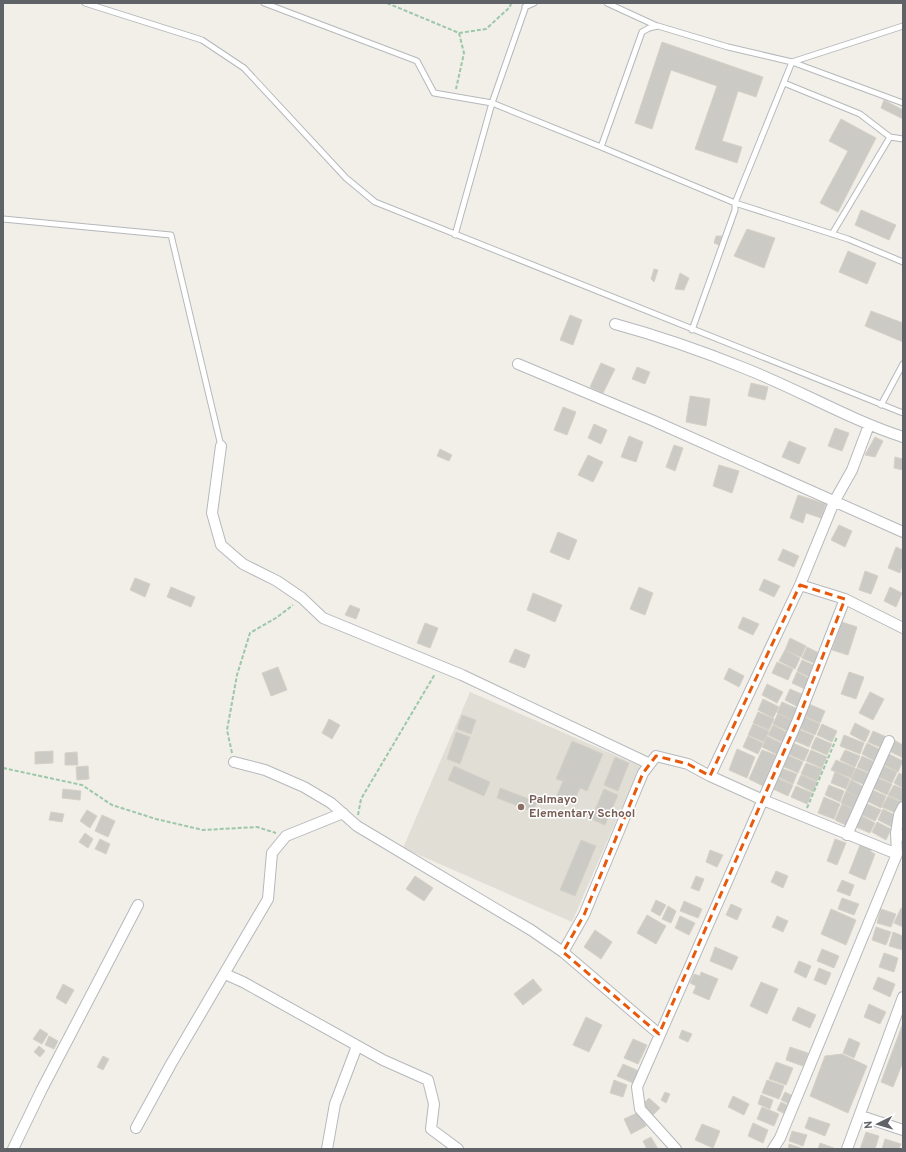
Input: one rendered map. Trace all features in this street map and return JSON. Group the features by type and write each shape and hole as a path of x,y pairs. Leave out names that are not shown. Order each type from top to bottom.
{"street":[{"path":"615,324 650,334 745,368 869,426 903,437"},
{"path":"518,364 654,421 903,532"},
{"path":"710,776 800,585 834,502 852,470 869,426"},
{"path":"221,446 212,513 221,546 243,564 277,581 302,598 323,618 440,666 650,764"},
{"path":"800,585 845,599 903,628"},
{"path":"676,1149 640,1109 637,1087 763,800 824,656 845,599"},
{"path":"847,835 889,741"},
{"path":"563,952 584,915 643,772 656,756 688,764 710,776 763,800 897,854"},
{"path":"234,762 265,770 304,787 331,803 357,826 531,930 563,952 659,1034"},
{"path":"773,1149 780,1138 897,854 899,815 903,807"},
{"path":"136,1128 170,1064 225,974 268,899 272,853 286,836 343,813"},
{"path":"13,1149 42,1089 138,905"},
{"path":"225,974 243,982 383,1060 428,1080 434,1104 431,1129 458,1149"},
{"path":"848,1149 903,997"},
{"path":"327,1149 335,1104 357,1046"},
{"path":"861,1116 903,1130"}],"lane":[{"path":"85,3 202,40 224,54 244,68 346,178 375,202 454,235 903,413"},
{"path":"264,3 417,61 434,93 454,98 492,103 601,146 735,203 832,234 903,262"},
{"path":"454,235 492,103 526,5 534,3"},
{"path":"608,3 658,26 728,47 792,62 903,103"},
{"path":"601,146 642,32 649,28 658,26"},
{"path":"792,62 903,26"},
{"path":"692,330 735,210 735,203 792,62"},
{"path":"784,83 860,114 890,137 903,139"},
{"path":"832,234 890,137"},
{"path":"3,219 172,236 221,446"},
{"path":"881,405 903,364"}],"path":[{"path":"387,3 459,33 486,29 510,7 511,3"},
{"path":"454,98 464,53 459,33"},
{"path":"234,762 227,730 237,675 250,633 276,618 302,598"},
{"path":"357,826 361,799 440,666"},
{"path":"804,817 837,737"},
{"path":"3,768 82,785 112,805 156,820 203,830 257,827 286,836"}],"highlighted area":[{"path":"800,585 845,599 797,722 659,1034 563,952 584,915 643,773 656,756 688,764 710,776"}],"shaded area":[{"name":"Palmayo Elementary School","path":"470,692 640,766 572,922 403,848"}],"building":[{"path":"662,42 763,77 756,97 738,91 722,141 742,147 737,163 695,149 717,86 671,70 652,129 635,123"},
{"path":"884,100 903,110 903,119 881,108"},
{"path":"841,119 876,138 838,212 820,203 848,151 829,141"},
{"path":"861,210 896,225 889,240 855,225"},
{"path":"747,229 775,238 764,268 734,256"},
{"path":"716,236 722,236 719,245 714,243"},
{"path":"848,251 876,263 867,284 839,272"},
{"path":"654,269 658,270 654,282 651,279"},
{"path":"680,273 689,278 684,290 675,289"},
{"path":"871,311 903,323 903,342 865,326"},
{"path":"570,315 582,320 573,345 560,340"},
{"path":"601,363 615,369 603,393 590,387"},
{"path":"637,367 650,372 645,384 632,379"},
{"path":"751,383 768,387 765,400 748,396"},
{"path":"690,396 710,399 706,426 686,422"},
{"path":"563,407 576,412 567,435 554,430"},
{"path":"594,424 607,430 601,444 588,438"},
{"path":"835,428 849,433 842,451 828,446"},
{"path":"629,436 643,442 636,462 621,457"},
{"path":"875,437 883,441 875,457 865,455"},
{"path":"789,441 806,448 799,464 782,457"},
{"path":"674,445 683,448 675,471 666,467"},
{"path":"440,449 452,455 449,461 437,456"},
{"path":"588,455 603,462 593,482 578,475"},
{"path":"895,457 903,459 903,470 894,468"},
{"path":"719,465 739,471 732,493 713,486"},
{"path":"798,495 826,504 821,518 806,513 803,523 790,518"},
{"path":"839,525 852,531 845,547 831,540"},
{"path":"558,532 577,540 569,560 550,552"},
{"path":"896,547 903,550 903,564 900,573 888,568"},
{"path":"783,549 799,556 794,567 778,560"},
{"path":"865,571 878,576 871,594 859,590"},
{"path":"135,578 150,584 145,597 130,590"},
{"path":"764,579 780,586 774,597 759,590"},
{"path":"171,587 195,597 191,607 167,597"},
{"path":"639,587 653,593 645,615 630,609"},
{"path":"890,587 902,593 896,607 884,601"},
{"path":"533,593 562,605 555,622 527,610"},
{"path":"350,605 360,609 356,619 345,615"},
{"path":"743,617 759,624 753,635 738,628"},
{"path":"842,622 857,627 848,655 832,650"},
{"path":"425,623 438,628 430,648 417,643"},
{"path":"790,638 806,646 801,657 785,650"},
{"path":"807,647 823,655 818,665 802,658"},
{"path":"515,649 530,655 525,668 509,662"},
{"path":"785,650 800,658 795,669 779,661"},
{"path":"802,660 818,667 813,679 797,671"},
{"path":"777,662 793,669 788,680 772,673"},
{"path":"278,667 287,690 271,696 262,673"},
{"path":"729,668 744,676 739,687 724,679"},
{"path":"797,672 812,680 807,690 792,683"},
{"path":"849,672 864,677 856,699 841,694"},
{"path":"767,684 783,692 777,703 762,695"},
{"path":"790,689 806,696 800,708 785,700"},
{"path":"870,692 884,699 873,720 859,713"},
{"path":"763,699 779,707 773,718 758,710"},
{"path":"782,702 798,709 792,720 777,713"},
{"path":"809,704 825,711 820,723 804,716"},
{"path":"758,712 774,719 769,730 753,723"},
{"path":"778,713 794,721 789,732 773,724"},
{"path":"462,715 476,720 471,734 457,729"},
{"path":"804,717 820,724 815,735 799,728"},
{"path":"329,719 340,725 332,739 322,733"},
{"path":"855,723 870,731 865,742 850,734"},
{"path":"753,724 769,731 764,742 748,735"},
{"path":"822,724 837,731 832,742 817,735"},
{"path":"773,725 788,733 784,743 768,735"},
{"path":"798,729 814,736 809,747 793,740"},
{"path":"873,731 889,738 884,749 868,742"},
{"path":"456,732 470,737 460,764 447,759"},
{"path":"844,735 864,743 860,754 840,746"},
{"path":"748,736 763,743 758,754 743,747"},
{"path":"767,736 783,744 778,755 762,747"},
{"path":"816,737 832,744 827,755 811,748"},
{"path":"894,740 903,745 903,758 889,751"},
{"path":"572,741 603,754 587,791 580,788 574,802 557,795 563,781 556,779"},
{"path":"793,743 809,750 804,761 788,754"},
{"path":"867,743 883,751 877,762 862,754"},
{"path":"737,749 755,757 747,778 729,770"},
{"path":"762,750 776,755 763,786 749,779"},
{"path":"811,750 827,757 822,768 806,761"},
{"path":"845,750 860,756 855,767 840,760"},
{"path":"53,751 53,763 35,764 35,752"},
{"path":"77,752 78,765 65,765 65,753"},
{"path":"887,753 903,761 898,772 882,764"},
{"path":"787,755 803,762 798,773 782,766"},
{"path":"862,756 877,763 872,774 857,767"},
{"path":"615,757 629,763 618,791 604,785"},
{"path":"836,760 855,768 851,778 831,770"},
{"path":"806,763 822,769 817,781 801,774"},
{"path":"881,765 897,772 892,783 876,776"},
{"path":"88,766 89,779 77,780 76,767"},
{"path":"454,766 490,782 484,796 448,780"},
{"path":"781,768 797,774 793,784 778,777"},
{"path":"856,768 872,775 867,786 851,779"},
{"path":"835,772 850,779 846,789 831,783"},
{"path":"899,773 903,775 903,788 894,783"},
{"path":"801,775 817,782 813,792 797,784"},
{"path":"875,777 892,784 887,795 871,787"},
{"path":"777,778 793,785 788,796 773,789"},
{"path":"851,780 866,788 861,799 846,791"},
{"path":"829,785 844,791 840,802 825,795"},
{"path":"894,785 903,789 903,802 888,795"},
{"path":"796,786 812,793 807,804 791,797"},
{"path":"500,788 537,802 533,812 497,798"},
{"path":"63,789 81,791 80,800 62,798"},
{"path":"604,789 618,795 605,825 591,819"},
{"path":"870,789 886,796 881,808 865,800"},
{"path":"846,791 861,799 856,810 841,803"},
{"path":"888,796 903,803 898,814 882,807"},
{"path":"824,797 840,804 834,819 818,813"},
{"path":"865,803 881,810 875,821 860,814"},
{"path":"842,804 857,811 850,827 835,820"},
{"path":"883,809 897,816 892,827 878,820"},
{"path":"87,810 97,816 90,828 80,821"},
{"path":"51,812 64,814 62,822 49,820"},
{"path":"102,815 115,821 108,837 95,831"},
{"path":"860,815 875,823 870,833 854,826"},
{"path":"877,822 891,829 886,840 872,832"},
{"path":"85,833 93,839 88,848 79,842"},
{"path":"100,839 110,844 106,854 95,849"},
{"path":"835,839 846,843 837,865 827,861"},
{"path":"581,840 596,846 575,896 560,890"},
{"path":"860,845 871,847 871,852 875,854 865,880 849,873"},
{"path":"710,850 723,855 717,867 706,862"},
{"path":"776,871 788,876 783,888 771,882"},
{"path":"415,876 433,888 424,901 406,889"},
{"path":"696,876 704,879 699,891 691,888"},
{"path":"842,880 854,885 850,896 837,891"},
{"path":"842,898 859,904 854,915 838,909"},
{"path":"656,900 666,905 660,916 651,911"},
{"path":"684,901 702,909 698,918 680,911"},
{"path":"731,904 742,909 737,920 726,915"},
{"path":"668,906 676,911 671,923 662,919"},
{"path":"901,908 903,909 903,927 894,923"},
{"path":"831,909 856,920 846,945 821,934"},
{"path":"881,909 896,914 891,927 877,923"},
{"path":"647,915 666,926 656,944 637,933"},
{"path":"680,916 695,923 689,935 675,928"},
{"path":"777,916 788,921 783,932 772,927"},
{"path":"876,927 891,932 886,945 872,940"},
{"path":"595,930 612,942 601,959 584,947"},
{"path":"893,932 903,936 903,950 889,946"},
{"path":"715,947 738,957 732,970 710,961"},
{"path":"822,949 839,956 834,968 817,961"},
{"path":"884,953 898,958 894,972 879,967"},
{"path":"799,961 811,966 806,978 794,972"},
{"path":"819,968 831,973 826,985 814,980"},
{"path":"701,972 718,979 709,1000 693,993 696,986 690,983 694,974 700,976"},
{"path":"878,977 895,984 890,997 873,989"},
{"path":"533,979 542,990 523,1005 514,994"},
{"path":"761,982 778,989 767,1014 750,1006"},
{"path":"63,984 74,990 66,1004 56,998"},
{"path":"869,1004 886,1012 880,1024 864,1017"},
{"path":"798,1007 816,1015 810,1028 792,1020"},
{"path":"586,1017 602,1025 589,1052 573,1045"},
{"path":"903,1023 903,1062 893,1087 881,1082"},
{"path":"40,1029 48,1034 42,1044 33,1039"},
{"path":"682,1030 692,1034 688,1042 679,1038"},
{"path":"49,1036 58,1041 54,1049 45,1045"},
{"path":"849,1038 860,1043 854,1058 843,1053"},
{"path":"633,1039 647,1045 638,1064 624,1058"},
{"path":"39,1046 45,1051 40,1057 34,1052"},
{"path":"790,1047 808,1053 803,1066 786,1060"},
{"path":"842,1054 867,1066 848,1113 810,1096 825,1056"},
{"path":"103,1056 109,1059 103,1070 97,1067"},
{"path":"776,1062 793,1068 786,1085 769,1079"},
{"path":"623,1064 639,1071 633,1083 617,1076"},
{"path":"614,1080 627,1085 623,1097 610,1093"},
{"path":"767,1080 784,1086 779,1099 762,1093"},
{"path":"665,1092 670,1094 666,1103 661,1100"},
{"path":"785,1092 793,1096 789,1104 781,1100"},
{"path":"761,1095 773,1100 770,1109 758,1104"},
{"path":"733,1096 749,1104 744,1115 728,1107"},
{"path":"649,1098 660,1108 653,1115 642,1105"},
{"path":"781,1102 789,1106 785,1114 777,1110"},
{"path":"762,1107 779,1114 774,1126 757,1119"},
{"path":"639,1112 646,1126 631,1134 624,1119"},
{"path":"809,1117 830,1124 825,1136 805,1128"},
{"path":"753,1123 768,1130 763,1143 748,1136"},
{"path":"702,1124 720,1131 713,1148 695,1140"},
{"path":"792,1131 807,1135 803,1146 789,1141"},
{"path":"866,1132 879,1136 875,1149 860,1149"},
{"path":"651,1137 658,1149 647,1149 643,1141"},
{"path":"885,1139 901,1144 899,1149 882,1149"},
{"path":"820,1143 834,1148 834,1149 818,1149"},
{"path":"789,1144 804,1149 788,1149"}],"place":[{"name":"Palmayo Elementary School","path":"521,807"}]}
